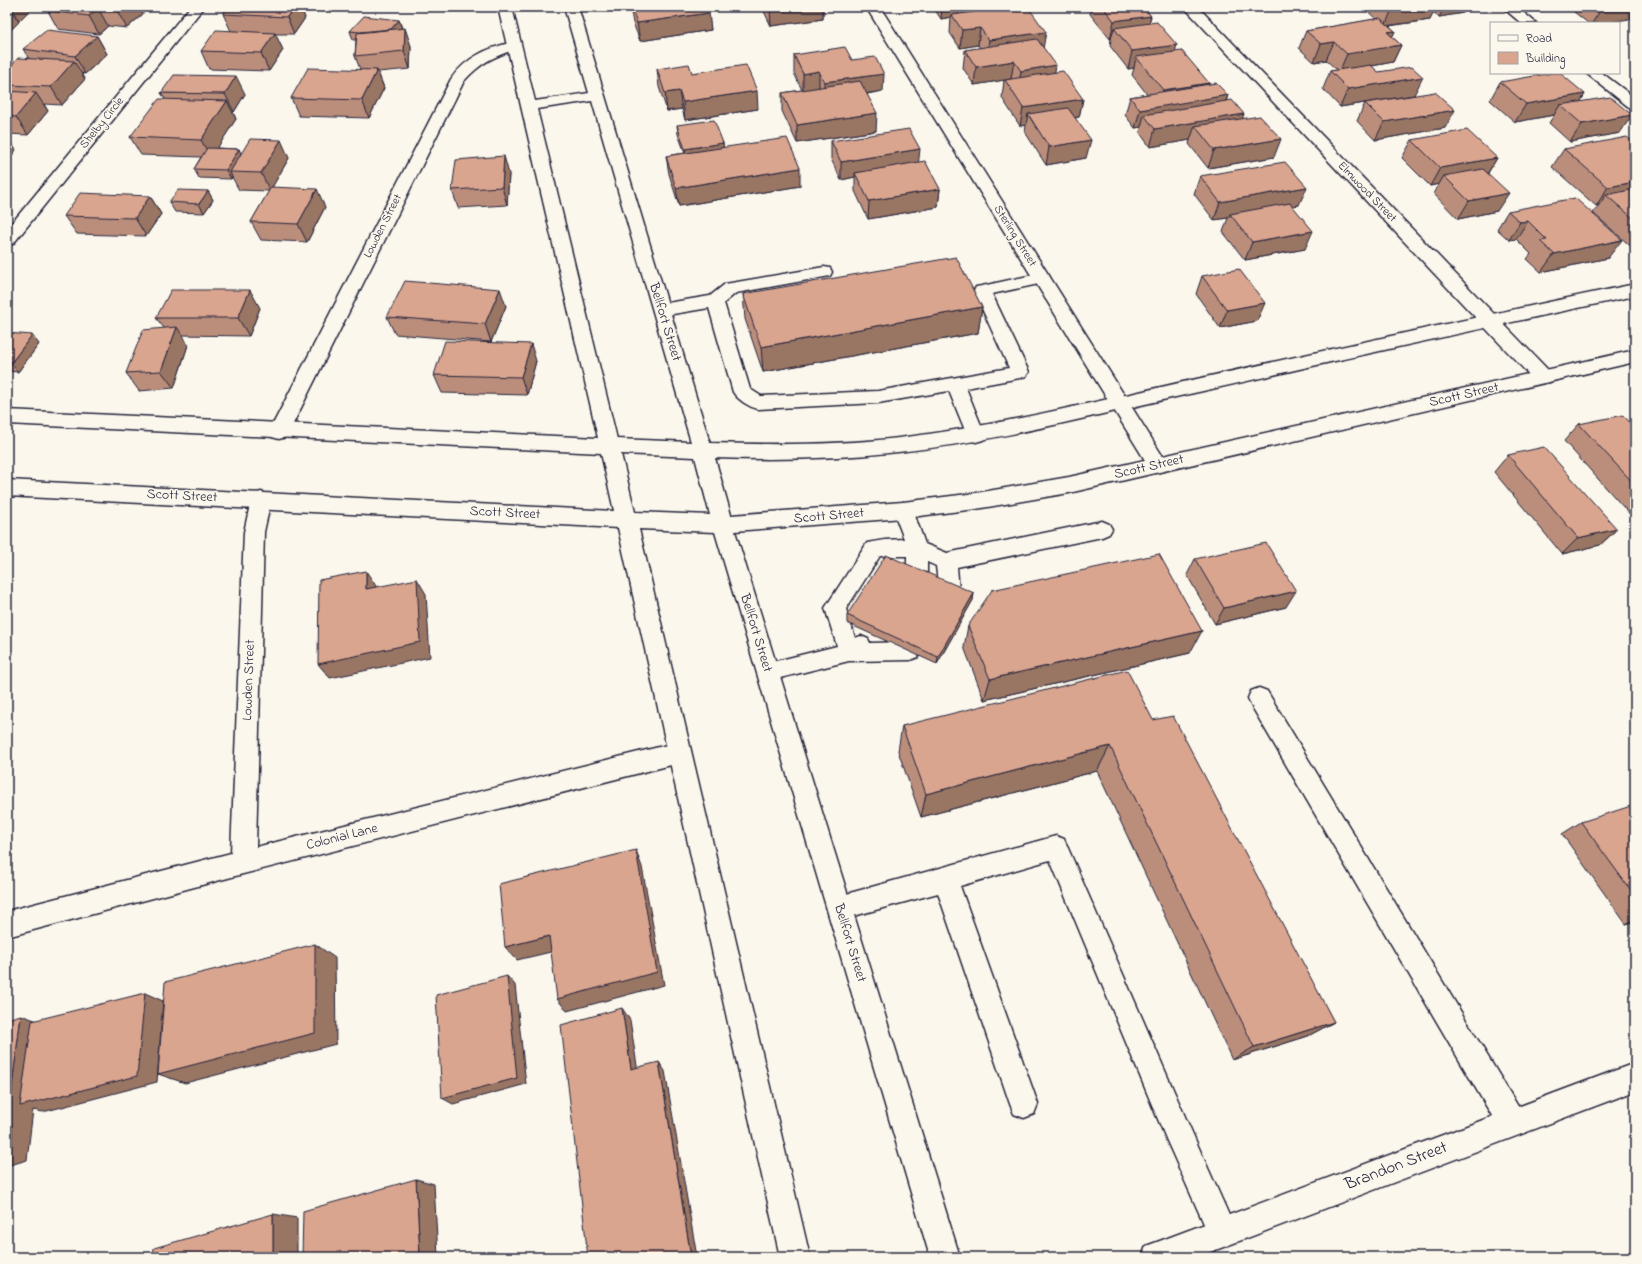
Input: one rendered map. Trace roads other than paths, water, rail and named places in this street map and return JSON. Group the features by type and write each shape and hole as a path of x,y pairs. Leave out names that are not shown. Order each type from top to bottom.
{"main road":[{"name":"Shelby Circle","path":"7,240 197,7"},
{"path":"505,7 513,46 529,106 609,446 795,1257"},
{"name":"Bellfort Street","path":"571,7 704,451 723,524 945,1257"},
{"name":"Sterling Street","path":"873,7 1158,465"},
{"name":"Elmwood Street","path":"1191,7 1543,377"},
{"path":"1509,7 1528,22"},
{"name":"Lowden Street","path":"279,432 458,79 468,67 479,58 491,52 513,46"},
{"path":"1594,74 1635,106"},
{"path":"529,106 598,96"},
{"path":"7,417 279,432 704,451 804,452 896,446 976,434 1490,320 1635,290"},
{"name":"Scott Street","path":"7,488 723,524 903,510 976,501 1054,488 1635,356"},
{"name":"Lowden Street","path":"242,862 254,532 261,500"},
{"name":"Colonial Lane","path":"7,924 242,862 679,753"},
{"name":"Brandon Street","path":"1157,1257 1635,1077"}],"lane":[{"path":"662,310 715,301 731,288 824,272"},
{"path":"715,301 742,392 758,403 878,397 1020,372 982,291 1042,278"},
{"path":"955,383 976,434"},
{"path":"903,510 917,548 917,577"},
{"path":"849,652 835,608 874,549 894,546 917,548 946,562 1102,529"},
{"path":"946,562 949,591"},
{"path":"849,652 878,637"},
{"path":"768,672 849,652 910,651"},
{"path":"1259,698 1512,1123"},
{"path":"839,908 1056,847 1177,1131 1222,1232"},
{"path":"945,878 1024,1104"}]}
